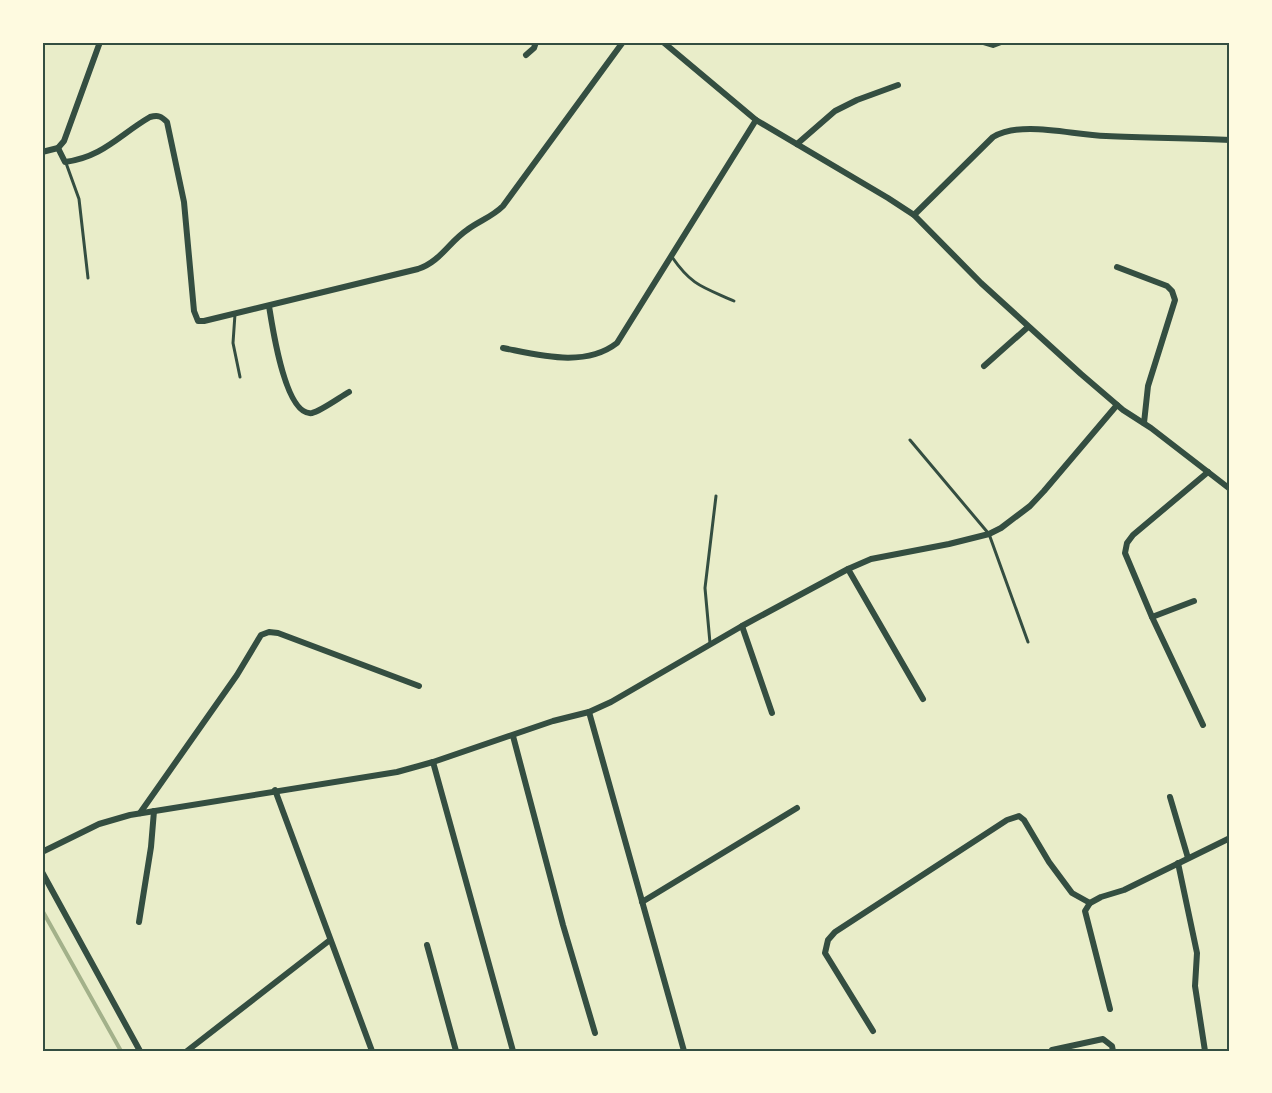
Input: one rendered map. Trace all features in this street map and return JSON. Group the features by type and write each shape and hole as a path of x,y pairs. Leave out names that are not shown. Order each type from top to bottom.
{"street":[{"path":"42,152 58,148 64,141 100,42"},
{"path":"526,55 534,48 536,42"},
{"path":"58,148 65,162 105,149 150,117 162,117 167,122 184,202 195,317 198,321 204,321 428,266 437,260 454,240 468,229 494,215 502,206 623,42"},
{"path":"663,42 756,120 914,215 1028,327 1117,405 1230,489"},
{"path":"983,42 993,45 1001,42"},
{"path":"797,144 835,111 898,85"},
{"path":"503,348 560,357 596,356 617,343 756,120"},
{"path":"914,215 993,137 1004,131 1020,129 1104,136 1230,140"},
{"path":"1117,267 1167,286 1172,291 1175,300 1148,386 1144,423"},
{"path":"269,306 283,377 301,408 313,413 349,392"},
{"path":"984,366 1028,327"},
{"path":"42,852 99,824 140,813 275,790 374,777 433,762 553,721 589,712 611,702 742,626 848,569 871,559 989,534 1000,528 1030,506 1117,405"},
{"path":"1203,725 1152,617 1125,553 1127,543 1133,535 1208,472"},
{"path":"848,569 923,699"},
{"path":"1152,617 1194,601"},
{"path":"742,626 772,713"},
{"path":"140,813 232,683 261,634 278,633 419,686"},
{"path":"589,712 684,1051"},
{"path":"513,736 563,925 595,1033"},
{"path":"433,762 513,1051"},
{"path":"275,790 372,1051"},
{"path":"1170,797 1188,858"},
{"path":"642,902 797,808"},
{"path":"139,922 151,847 154,811"},
{"path":"873,1031 825,953 828,940 835,932 1007,820 1019,816 1024,820 1049,862 1072,893 1090,903"},
{"path":"1110,1009 1085,911 1090,903 1124,890 1230,838"},
{"path":"1178,863 1197,953 1195,986 1205,1051"},
{"path":"42,872 140,1051"},
{"path":"187,1051 330,940"},
{"path":"427,945 456,1051"},
{"path":"1052,1050 1103,1039 1112,1046 1113,1051"}],"lane":[{"path":"65,162 79,199 88,278"},
{"path":"671,255 685,275 695,283 734,301"},
{"path":"235,314 233,343 240,377"},
{"path":"910,440 989,534 1028,642"},
{"path":"710,645 705,588 716,496"}],"waterway":[{"path":"42,910 121,1051"}]}
